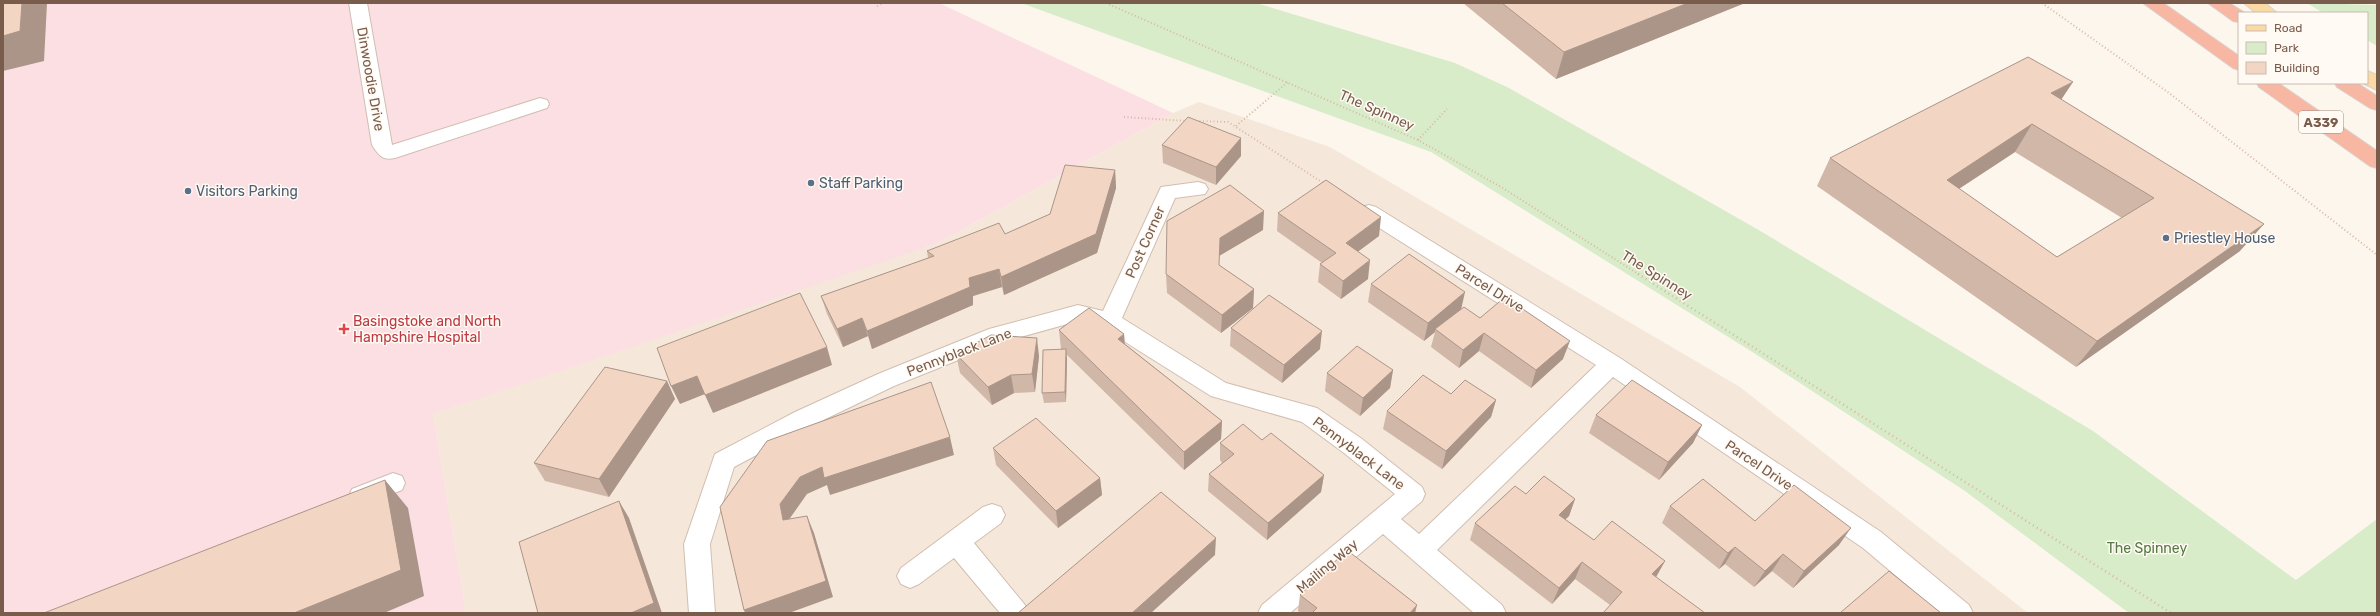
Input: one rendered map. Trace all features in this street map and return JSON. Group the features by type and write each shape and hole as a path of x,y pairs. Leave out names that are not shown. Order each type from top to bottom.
{"highway":[{"path":"2152,3 2238,63"},
{"path":"2217,3 2238,16"},
{"name":"A339","path":"2267,84 2377,161"},
{"path":"2346,84 2377,104"}],"main road":[{"path":"2253,3 2266,12"},
{"path":"2368,78 2377,84"}],"street":[{"name":"Dinwoodie Drive","path":"358,3 382,145 388,153 540,104"},
{"name":"Post Corner","path":"1110,321 1168,192 1198,189"},
{"name":"Parcel Drive","path":"1369,212 1612,364 1872,540 1960,613"},
{"name":"Pennyblack Lane","path":"702,613 697,544 724,461 803,419 886,380 997,335 1078,313 1110,321 1219,390 1309,415 1353,446 1413,494"},
{"path":"1420,550 1612,364"},
{"path":"342,503 393,482"},
{"name":"Mailing Way","path":"1271,613 1413,494"},
{"path":"910,576 992,515"},
{"path":"1383,519 1493,613"},
{"path":"957,542 1016,613"}],"path":[{"path":"876,6 883,3"},
{"name":"The Spinney","path":"1106,3 1418,140 1501,187 2171,613"},
{"path":"2042,3 2169,93 2377,255"},
{"path":"1236,126 1288,82"},
{"path":"1418,140 1446,109"},
{"path":"1124,117 1160,121 1228,122 1369,212"}],"shaded area":[{"name":"Basingstoke and North Hampshire Hospital","path":"3,3 939,3 1173,113 936,244 433,414 466,613 3,613"},
{"path":"1199,102 1330,147 1740,387 2028,613 466,613 433,414 642,340 936,244 1173,113"}],"green space":[{"name":"The Spinney","path":"1021,3 1256,3 1455,63 1509,88 1757,229 2093,431 2296,580 2377,519 2377,613 2129,613 1965,491 1754,353 1431,152"},
{"path":"2307,3 2377,5 2377,46 2368,41 2368,12 2321,12"}],"building":[{"path":"3,3 22,3 20,31 3,36"},
{"path":"1502,3 1688,3 1564,52"},
{"path":"2028,57 2073,82 2051,93 2264,224 2097,341 1830,158","holes":["2032,124 2154,198 2057,257 1947,180"]},
{"path":"1188,117 1241,138 1216,167 1162,145"},
{"path":"1065,165 1115,170 1096,234 1001,277 999,269 969,278 970,287 867,331 862,318 837,329 821,296 934,256 927,251 999,223 1005,234 1050,214"},
{"path":"1326,180 1381,217 1346,243 1370,260 1343,281 1320,264 1336,253 1278,213"},
{"path":"1230,185 1264,211 1220,238 1219,265 1254,289 1222,315 1166,274 1167,221"},
{"path":"1409,254 1465,292 1428,323 1371,284"},
{"path":"800,293 827,347 705,395 697,376 671,386 657,348"},
{"path":"1269,295 1322,331 1284,365 1231,328"},
{"path":"1505,297 1570,341 1536,370 1484,333 1463,350 1435,329 1464,307 1480,318"},
{"path":"1089,308 1124,334 1118,339 1222,421 1184,452 1059,330"},
{"path":"991,335 1037,338 1032,374 1011,375 988,387 956,354"},
{"path":"1357,346 1393,370 1363,398 1327,373"},
{"path":"1066,349 1065,392 1042,393 1043,350"},
{"path":"605,367 667,381 599,479 534,463"},
{"path":"1423,375 1451,394 1465,380 1496,400 1446,451 1387,411"},
{"path":"1632,380 1702,425 1668,462 1596,415"},
{"path":"931,382 950,437 824,478 822,467 800,477 780,504 783,520 807,516 826,581 744,610 720,507 767,441"},
{"path":"1036,418 1100,478 1056,511 993,448"},
{"path":"1243,424 1262,440 1271,433 1324,475 1268,523 1209,474 1234,454 1220,443"},
{"path":"1544,476 1575,499 1559,515 1594,540 1612,521 1665,561 1652,574 1705,613 1603,613 1622,592 1582,562 1559,588 1475,523 1515,486 1526,494"},
{"path":"1703,479 1755,521 1794,485 1851,528 1804,571 1783,554 1765,571 1735,547 1728,553 1670,506"},
{"path":"385,480 401,570 294,613 44,613"},
{"path":"1161,492 1216,538 1132,613 1018,613"},
{"path":"619,501 654,603 631,613 538,613 519,542"},
{"path":"1347,550 1417,605 1410,613 1312,613 1317,608 1300,595"},
{"path":"1889,571 1941,613 1840,613"}],"place":[{"name":"Staff Parking","path":"811,183"},
{"name":"Visitors Parking","path":"188,191"},
{"name":"Priestley House","path":"2166,238"},
{"name":"Basingstoke and North Hampshire Hospital","path":"344,329"}]}
